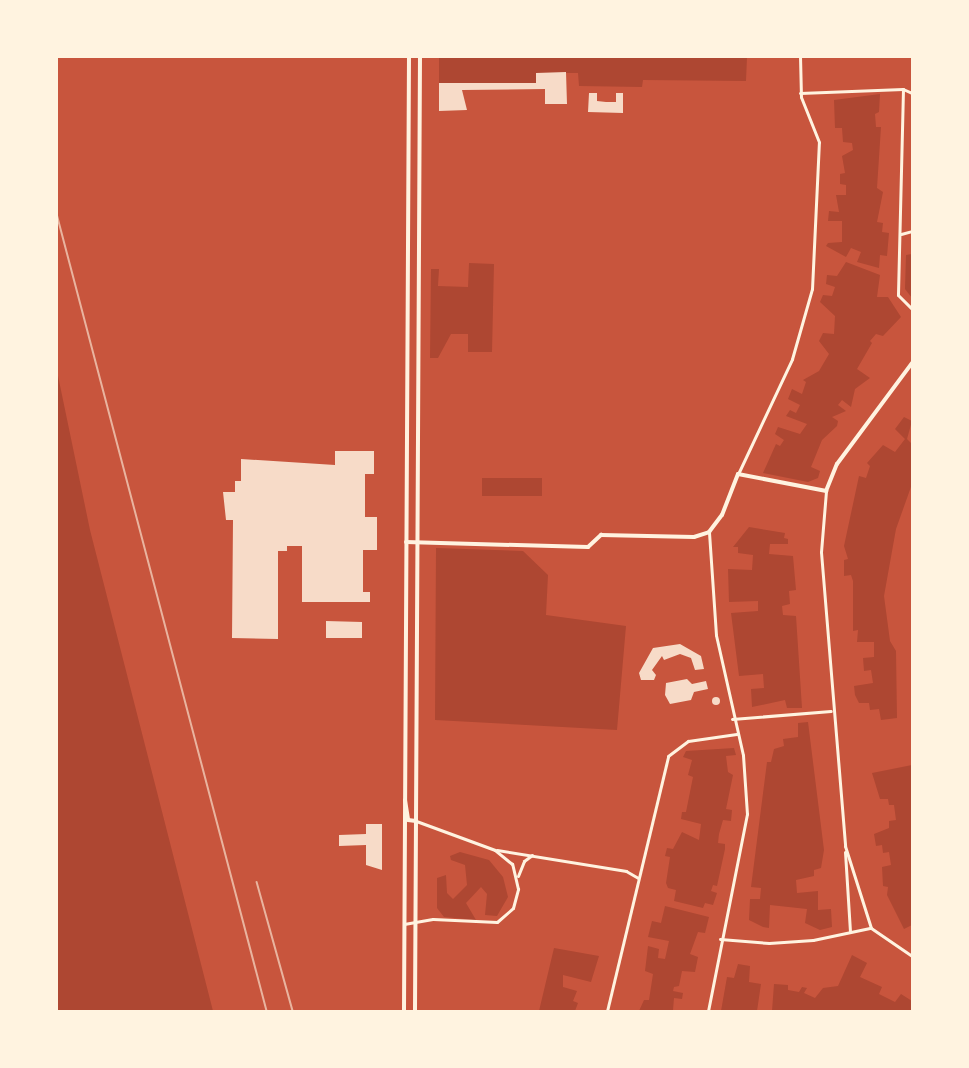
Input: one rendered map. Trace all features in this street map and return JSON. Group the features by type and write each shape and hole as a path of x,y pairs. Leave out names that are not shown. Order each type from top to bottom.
{"main road":[{"path":"404,1011 409,57"},
{"path":"415,1011 415,542 420,57"},
{"path":"405,542 588,547 601,535 693,537 709,532 722,515 738,474 826,491 837,464 912,363"},
{"path":"404,799 408,820 416,821"}],"street":[{"path":"738,474 792,359 812,290 819,142 800,93 800,57"},
{"path":"800,93 903,89 912,93"},
{"path":"903,89 898,295 912,309"},
{"path":"901,234 912,231"},
{"path":"826,491 821,552 831,711 845,846 850,932"},
{"path":"708,1011 720,939 747,814 746,777 716,634 709,532"},
{"path":"732,719 831,711"},
{"path":"607,1011 668,756 688,741 736,734"},
{"path":"416,821 495,850 626,871 638,878"},
{"path":"845,846 870,928 912,956"},
{"path":"495,850 512,864 518,878"},
{"path":"404,924 415,921 501,921 513,908 518,878 524,861 534,855"},
{"path":"720,939 769,944 813,940 870,928"}],"shaded area":[{"path":"439,57 747,57 746,81 643,80 642,87 579,86 578,73 537,73 536,83 439,83"},
{"path":"880,94 879,112 875,114 876,127 881,127 877,188 883,192 877,222 883,223 882,232 889,233 887,256 880,255 879,268 857,262 861,252 851,248 846,257 826,246 828,243 842,242 842,221 828,221 829,211 839,212 836,195 846,195 846,185 840,184 840,174 845,173 842,156 853,150 852,143 843,142 842,128 835,128 834,100"},
{"path":"912,254 912,298 905,289 906,255"},
{"path":"846,262 880,275 877,297 888,297 901,317 883,336 876,334 870,341 872,343 857,369 870,378 855,389 851,407 842,400 838,405 846,411 832,417 838,421 837,426 822,440 811,467 820,471 818,478 808,482 763,473 776,444 780,446 784,440 775,434 778,427 800,434 807,424 786,416 790,410 796,413 800,405 788,399 792,389 802,394 806,382 803,380 819,371 829,354 819,341 823,333 834,334 835,316 820,302 823,295 832,296 835,287 826,284 827,275 837,276"},
{"path":"469,263 494,264 492,352 468,352 468,334 451,334 438,358 430,358 431,269 439,269 438,286 468,287"},
{"path":"57,371 90,530 213,1011 57,1011"},
{"path":"904,417 912,421 907,439 912,444 912,484 896,529 884,596 890,641 896,651 897,718 881,720 879,709 870,710 869,703 859,703 855,695 854,686 873,683 871,670 864,671 863,658 874,657 874,642 857,642 858,630 853,631 853,581 851,575 844,576 844,560 848,559 844,546 859,476 866,478 870,466 867,463 883,445 895,452 905,439 895,429"},
{"path":"482,478 542,478 542,496 482,496"},
{"path":"749,527 785,533 784,538 788,539 788,544 770,544 769,554 793,556 796,590 789,591 790,604 782,606 783,615 796,616 802,708 787,708 785,700 752,707 751,689 764,688 763,674 739,676 731,613 758,611 758,601 729,602 728,569 752,570 753,555 738,553 738,547 733,547"},
{"path":"436,548 523,551 548,575 546,615 626,626 617,730 435,720"},
{"path":"808,722 824,850 821,868 814,870 814,876 796,880 797,893 818,891 818,910 831,909 832,927 820,930 805,923 807,909 770,905 769,928 763,927 749,920 750,899 760,899 761,888 751,887 767,762 771,762 774,749 784,746 783,739 798,737 798,723"},
{"path":"734,748 736,755 726,756 728,772 733,775 726,809 732,810 731,821 723,820 719,834 718,843 725,844 725,849 717,886 713,885 711,891 717,893 713,905 705,903 703,908 674,901 676,890 668,888 666,883 670,857 665,856 667,848 673,849 682,832 699,840 701,824 681,819 682,812 686,812 693,777 688,775 692,760 683,757 686,751"},
{"path":"912,765 912,925 904,929 887,895 888,887 883,886 882,867 891,865 889,852 883,853 882,845 876,846 874,834 889,828 889,821 896,820 894,805 889,805 888,799 880,799 872,773"},
{"path":"460,852 489,860 503,877 508,897 497,916 485,915 487,894 481,887 466,903 476,920 444,917 437,908 437,878 446,875 447,893 453,899 467,885 465,865 451,860 450,856"},
{"path":"665,906 709,917 705,933 698,932 690,954 698,957 695,972 682,971 679,986 674,987 673,991 683,993 682,999 674,998 673,1010 639,1011 644,1000 649,1000 653,974 645,971 648,946 659,949 658,958 665,959 669,941 648,937 652,921 661,923"},
{"path":"554,948 599,956 591,982 563,975 563,987 577,991 573,1001 578,1003 575,1011 539,1011"},
{"path":"852,955 867,963 860,977 882,987 879,994 895,1002 901,994 912,1001 912,1011 772,1011 774,984 788,985 788,990 799,992 802,987 807,988 804,993 815,998 823,988 838,986"},
{"path":"738,964 750,966 749,982 761,984 757,1011 721,1011 727,977 734,978"}],"building":[{"path":"566,72 567,104 545,104 545,89 462,90 467,110 439,111 439,83 536,83 536,73"},
{"path":"589,93 597,93 597,101 616,102 616,93 623,93 623,113 588,112"},
{"path":"335,451 374,451 374,474 365,474 365,517 377,517 377,550 363,550 363,592 370,592 370,602 302,602 302,546 287,546 287,551 278,551 278,639 232,638 233,520 226,520 223,492 235,492 235,481 241,481 241,459 335,465"},
{"path":"326,621 362,622 362,638 326,638"},
{"path":"680,644 701,656 704,669 695,670 691,658 680,654 664,660 662,656 652,670 656,675 654,680 641,680 639,673 653,648"},
{"path":"687,679 692,684 706,681 708,689 694,692 691,700 670,704 665,695 666,683"},
{"path":"716,697 720,701 716,705 712,701"},
{"path":"366,824 382,824 382,870 366,865 366,845 339,846 339,835 366,834"}],"railway":[{"path":"57,214 267,1011"},
{"path":"257,882 293,1011"}]}
